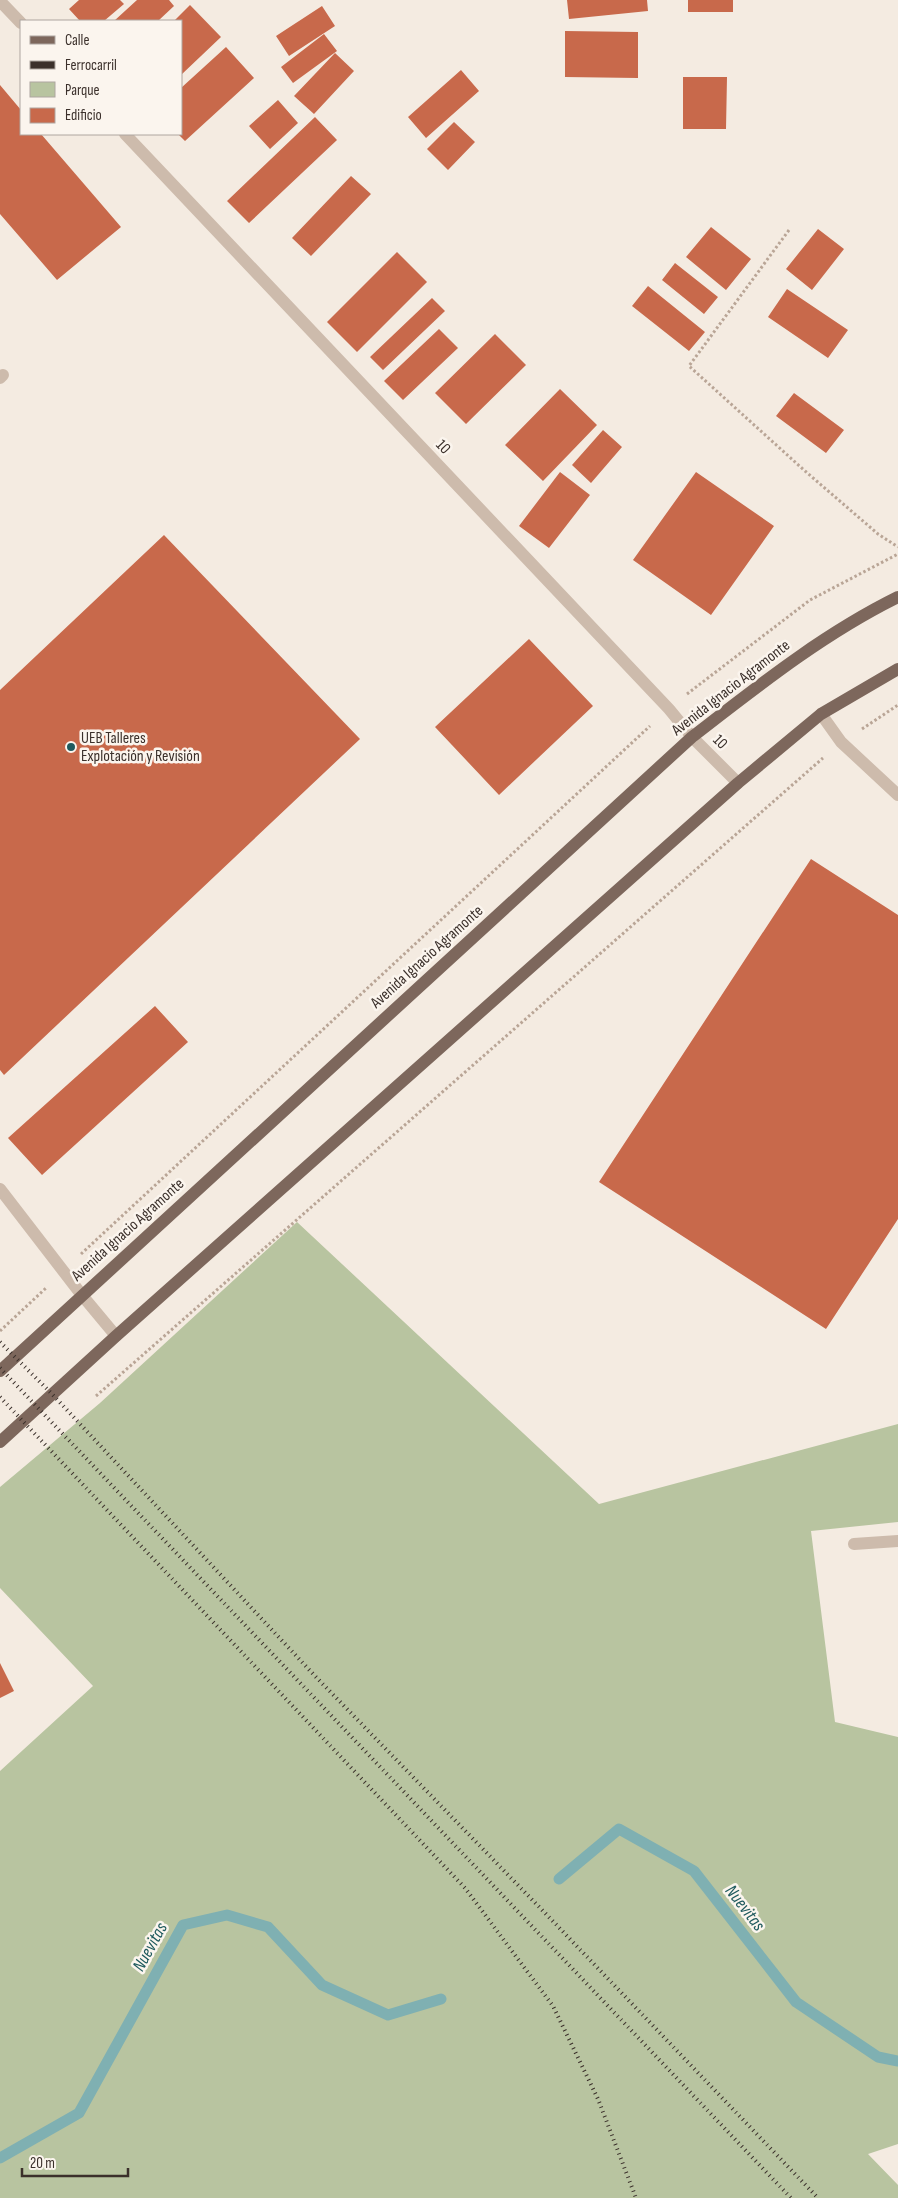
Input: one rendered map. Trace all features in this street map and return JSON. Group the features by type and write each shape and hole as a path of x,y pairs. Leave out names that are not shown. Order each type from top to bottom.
{"main road":[{"name":"Avenida Ignacio Agramonte","path":"0,1371 81,1294 692,737 794,659 874,609 898,597"},
{"path":"0,1442 116,1336 738,782 821,714 898,669"}],"street":[{"path":"0,1 20,22"},
{"name":"10","path":"126,135 669,708 692,737 738,782"},
{"path":"821,714 841,742 898,795"},
{"path":"0,1189 116,1336"},
{"path":"854,1544 898,1541"}],"path":[{"path":"789,230 689,366 805,471 878,534 898,547"},
{"path":"0,1331 669,708 810,600 898,554"},
{"path":"96,1396 841,742 898,705"}],"green space":[{"path":"297,1222 599,1504 898,1424 898,1522 811,1531 835,1722 898,1737 898,2144 868,2154 898,2185 898,2198 0,2198 0,1771 93,1686 0,1588 0,1487 100,1403"}],"building":[{"path":"79,0 120,0 124,4 105,20 79,20 69,9"},
{"path":"137,0 169,0 174,6 159,20 115,20"},
{"path":"567,0 647,0 648,11 569,19"},
{"path":"688,0 733,0 733,12 688,12"},
{"path":"190,5 221,37 182,74 182,20 175,20"},
{"path":"322,6 335,26 289,56 276,36"},
{"path":"565,31 638,32 638,78 565,77"},
{"path":"324,34 337,51 293,83 281,67"},
{"path":"226,47 254,78 185,141 179,135 182,135 182,87"},
{"path":"335,53 354,71 314,114 294,96"},
{"path":"461,70 479,91 426,138 408,117"},
{"path":"683,77 727,77 726,129 683,129"},
{"path":"0,85 20,109 20,135 42,135 121,227 57,280 0,214"},
{"path":"278,100 298,123 270,149 249,126"},
{"path":"315,117 337,140 249,223 227,201"},
{"path":"454,122 475,142 448,170 427,149"},
{"path":"351,176 371,194 311,256 292,238"},
{"path":"711,227 751,259 726,290 686,257"},
{"path":"818,229 844,249 812,290 786,269"},
{"path":"397,252 427,282 357,352 327,322"},
{"path":"675,263 718,297 704,314 662,280"},
{"path":"648,286 705,332 689,351 632,306"},
{"path":"787,289 848,330 828,358 768,317"},
{"path":"432,298 445,311 383,370 370,357"},
{"path":"439,329 458,348 403,400 384,381"},
{"path":"495,334 526,365 466,424 435,393"},
{"path":"560,389 597,425 543,481 505,445"},
{"path":"794,393 844,430 826,453 776,416"},
{"path":"603,430 622,447 591,483 572,465"},
{"path":"560,472 590,495 549,548 519,526"},
{"path":"696,472 774,526 711,615 633,560"},
{"path":"164,535 360,739 4,1075 0,1070 0,690"},
{"path":"529,639 593,706 499,795 435,727"},
{"path":"811,859 898,915 898,1219 826,1329 599,1182"},
{"path":"155,1006 188,1042 42,1175 8,1138"},
{"path":"0,1663 14,1691 0,1698"}],"waterway":[{"name":"Nuevitas","path":"559,1879 619,1829 694,1871 796,2002 878,2057 898,2061"},
{"name":"Nuevitas","path":"0,2158 79,2113 183,1925 227,1915 268,1927 322,1985 388,2015 441,1999"}],"railway":[{"path":"0,1342 53,1395 315,1676 818,2198"},
{"path":"0,1368 791,2198"},
{"path":"0,1397 465,1888 553,2006 598,2099 636,2198"}],"place":[{"name":"UEB Talleres Explotación y Revisión","path":"71,747"}]}
